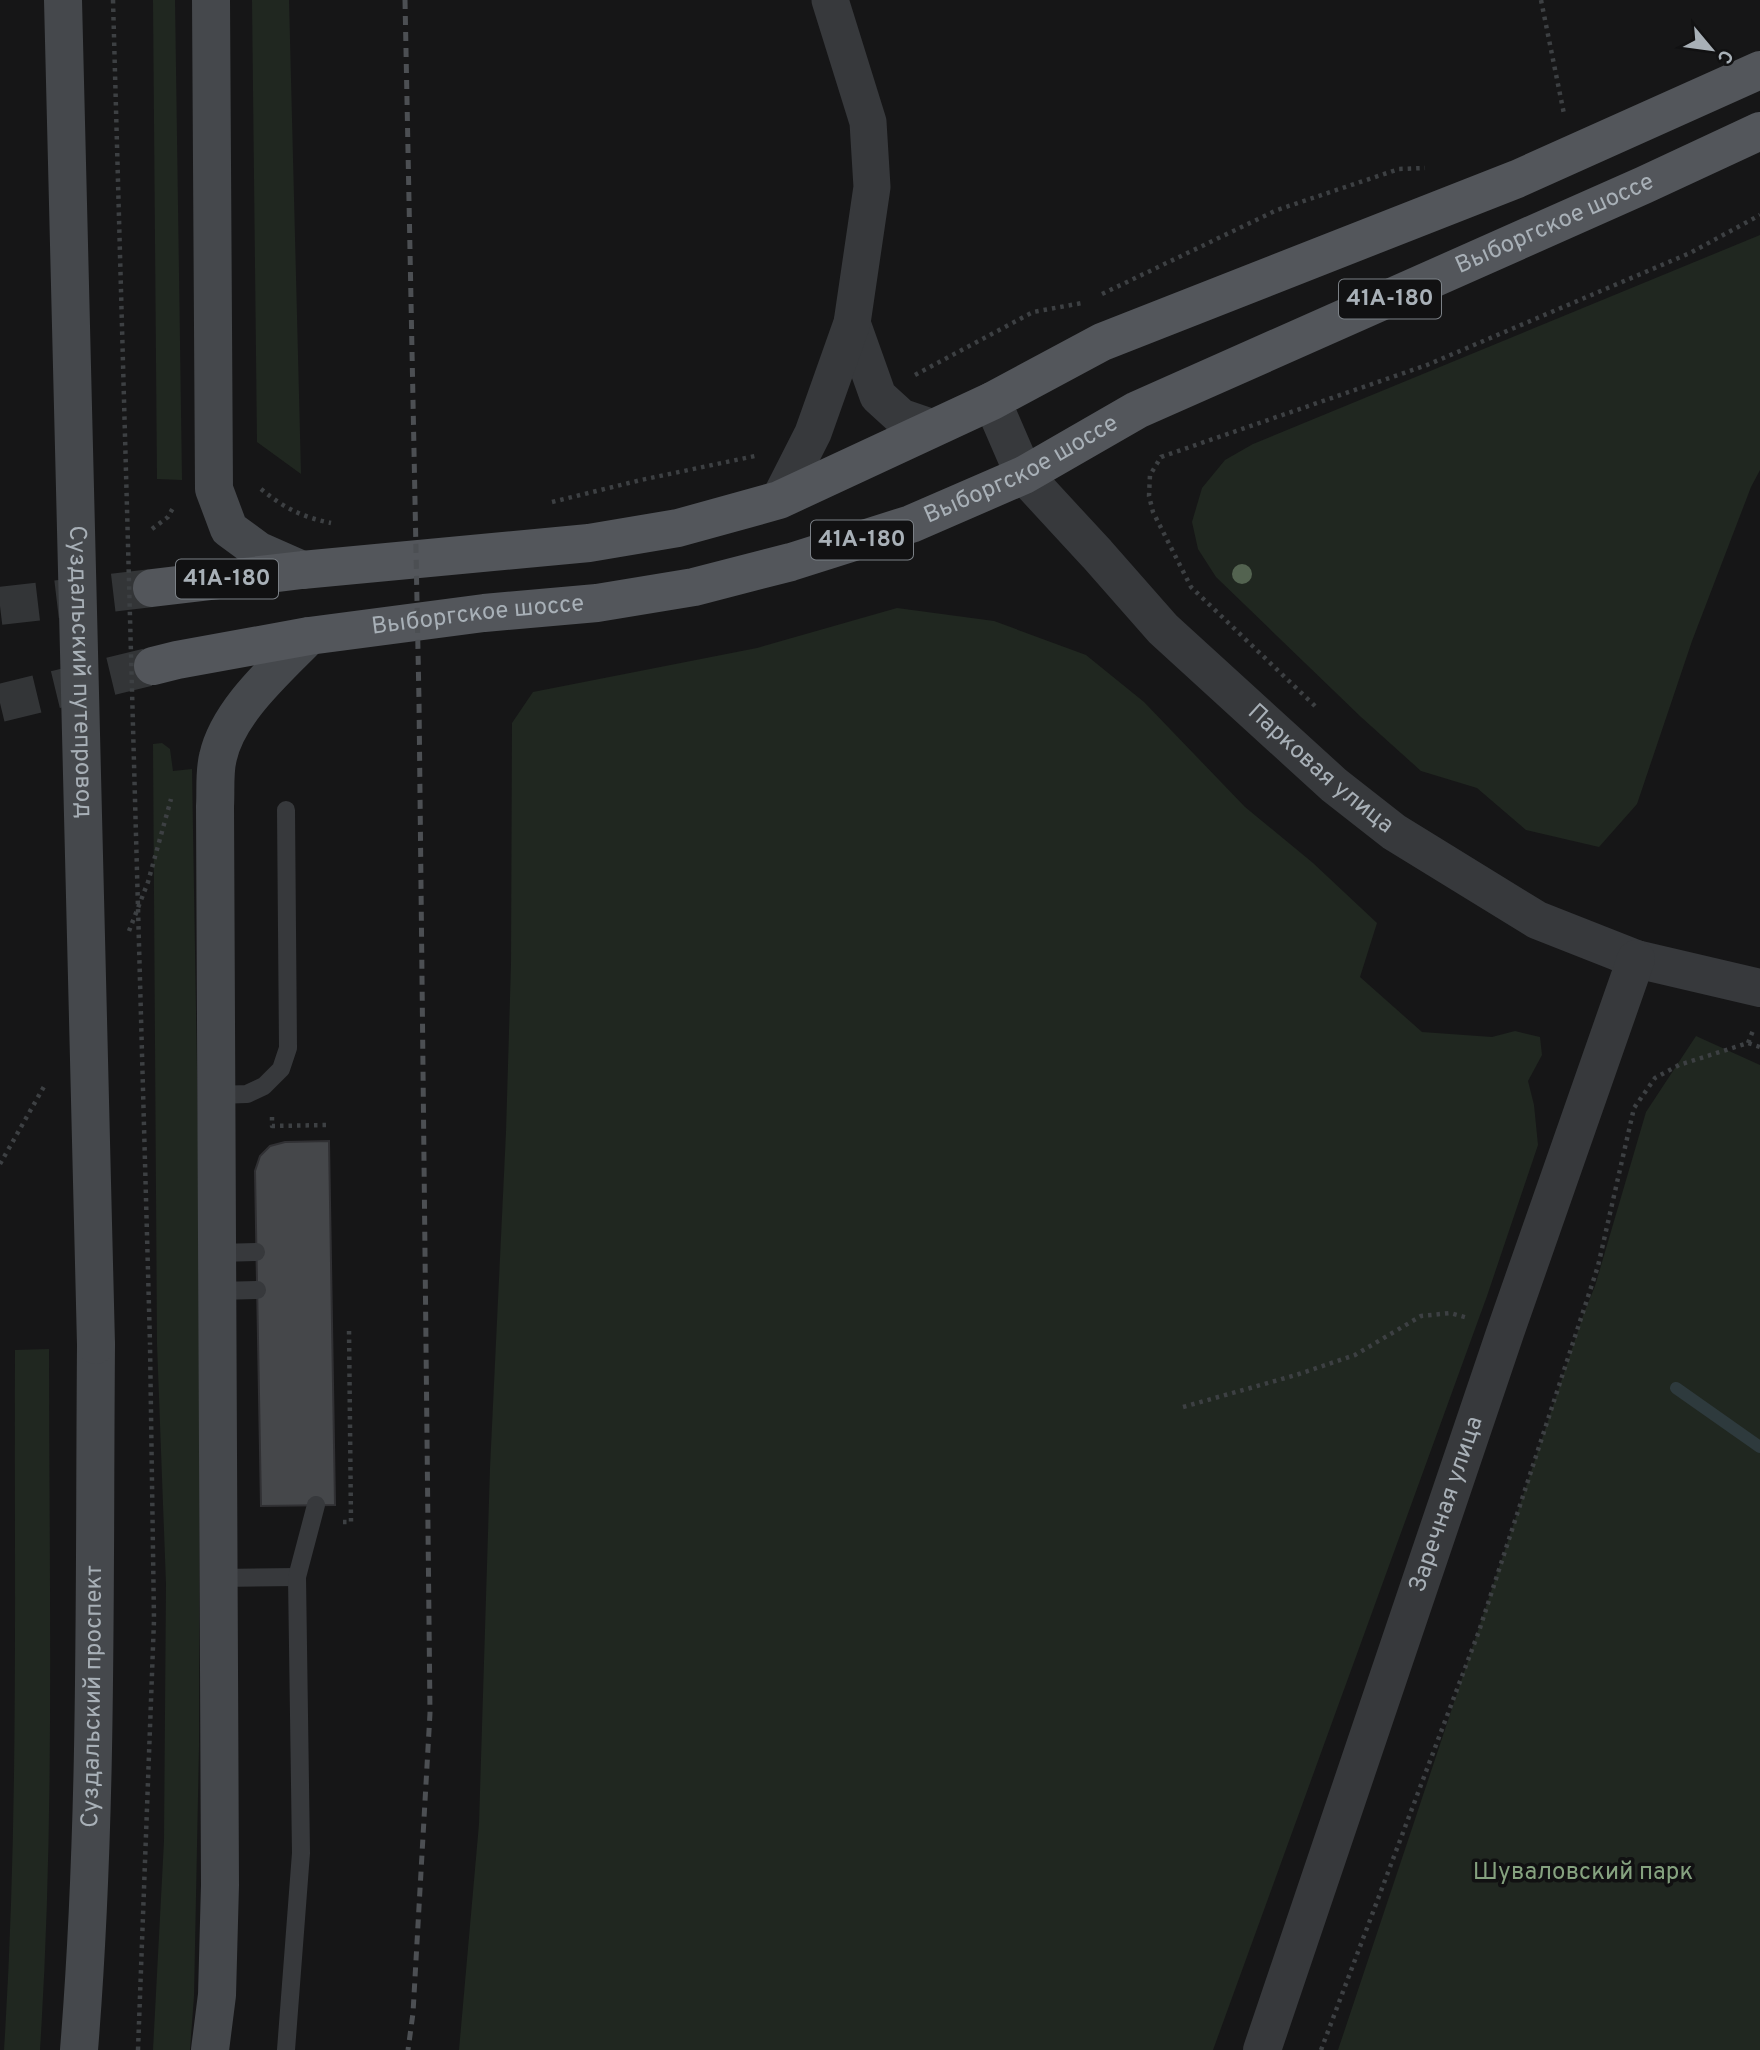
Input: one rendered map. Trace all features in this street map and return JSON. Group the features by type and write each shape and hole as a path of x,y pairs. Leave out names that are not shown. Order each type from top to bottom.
{"main road":[{"name":"Суздальский путепровод","path":"63,0 96,1345"},
{"path":"211,0 214,489 229,529 259,551 302,570"},
{"name":"41А-180","path":"152,588 302,570 589,543 678,528 779,500 992,401 1102,342 1504,184 1760,70"},
{"name":"Выборгское шоссе","path":"153,666 309,636 484,613 597,603 694,587 791,562 911,524 1024,475 1137,410 1644,186 1760,131"},
{"path":"211,2050 217,1995 220,1885 215,806 218,757 232,722 254,694 309,636"},
{"name":"Суздальский проспект","path":"79,2050 92,1822 96,1345"}],"street":[{"path":"779,500 813,433 852,323 872,187 868,122 831,0"},
{"path":"852,323 878,396 901,416 933,428"},
{"name":"Парковая улица","path":"992,401 1024,475 1163,629 1334,785 1394,832 1537,920 1636,960 1760,988"},
{"name":"Заречная улица","path":"1262,2050 1506,1329 1636,960"}],"lane":[{"path":"217,1095 247,1094 264,1086 281,1069 288,1048 286,810"},
{"path":"218,1253 256,1252"},
{"path":"218,1291 257,1290"},
{"path":"286,2050 301,1853 297,1577 314,1513"},
{"path":"219,1578 297,1577"}],"path":[{"path":"113,0 150,1344 154,1620 138,2050"},
{"path":"1542,0 1563,111 1578,151"},
{"path":"1095,297 1278,210 1399,169"},
{"path":"1320,712 1191,587 1153,512 1149,496 1150,475 1161,457 1427,365 1690,253 1760,215"},
{"path":"878,396 1033,312 1083,303"},
{"path":"543,504 782,451 813,433"},
{"path":"255,484 278,504 306,517 340,525"},
{"path":"152,529 168,517 177,502"},
{"path":"1321,2050 1479,1631 1598,1266 1634,1108 1655,1078 1679,1065 1748,1043 1760,1047"},
{"path":"272,1126 328,1125"},
{"path":"1183,1406 1296,1375 1354,1355 1421,1315 1450,1312 1506,1329"},
{"path":"314,1513 351,1522 349,1328"}],"green space":[{"path":"153,0 175,0 182,480 157,479"},
{"path":"252,0 289,0 301,474 257,442"},
{"path":"1760,235 1760,470 1692,641 1637,804 1599,847 1526,830 1477,788 1421,771 1216,577 1198,549 1192,522 1202,488 1225,460 1253,444"},
{"path":"897,608 994,621 1086,655 1144,702 1245,807 1313,863 1377,923 1360,977 1422,1032 1492,1037 1515,1031 1540,1037 1542,1055 1528,1081 1534,1105 1538,1145 1487,1296 1213,2050 459,2050 479,1824 490,1468 506,1132 511,964 512,723 533,692 757,648"},
{"path":"162,743 170,749 173,771 192,769 200,1251 199,1747 194,1996 190,2050 153,2050 164,1841 166,1584 157,1344 153,744"},
{"name":"Шуваловский парк","path":"1696,1036 1760,1065 1760,2050 1338,2050 1595,1286 1646,1112"},
{"path":"49,1349 48,1875 40,2050 4,2050 14,1788 15,1350"}],"building":[{"path":"329,1141 335,1505 261,1506 255,1171 260,1156 270,1146 285,1142"}],"waterway":[{"path":"1676,1388 1760,1447"}],"tunnel":[{"path":"0,606 152,588"},
{"path":"0,703 153,666"}],"railway":[{"path":"405,0 419,701 430,1713 413,2013 408,2050"}]}
